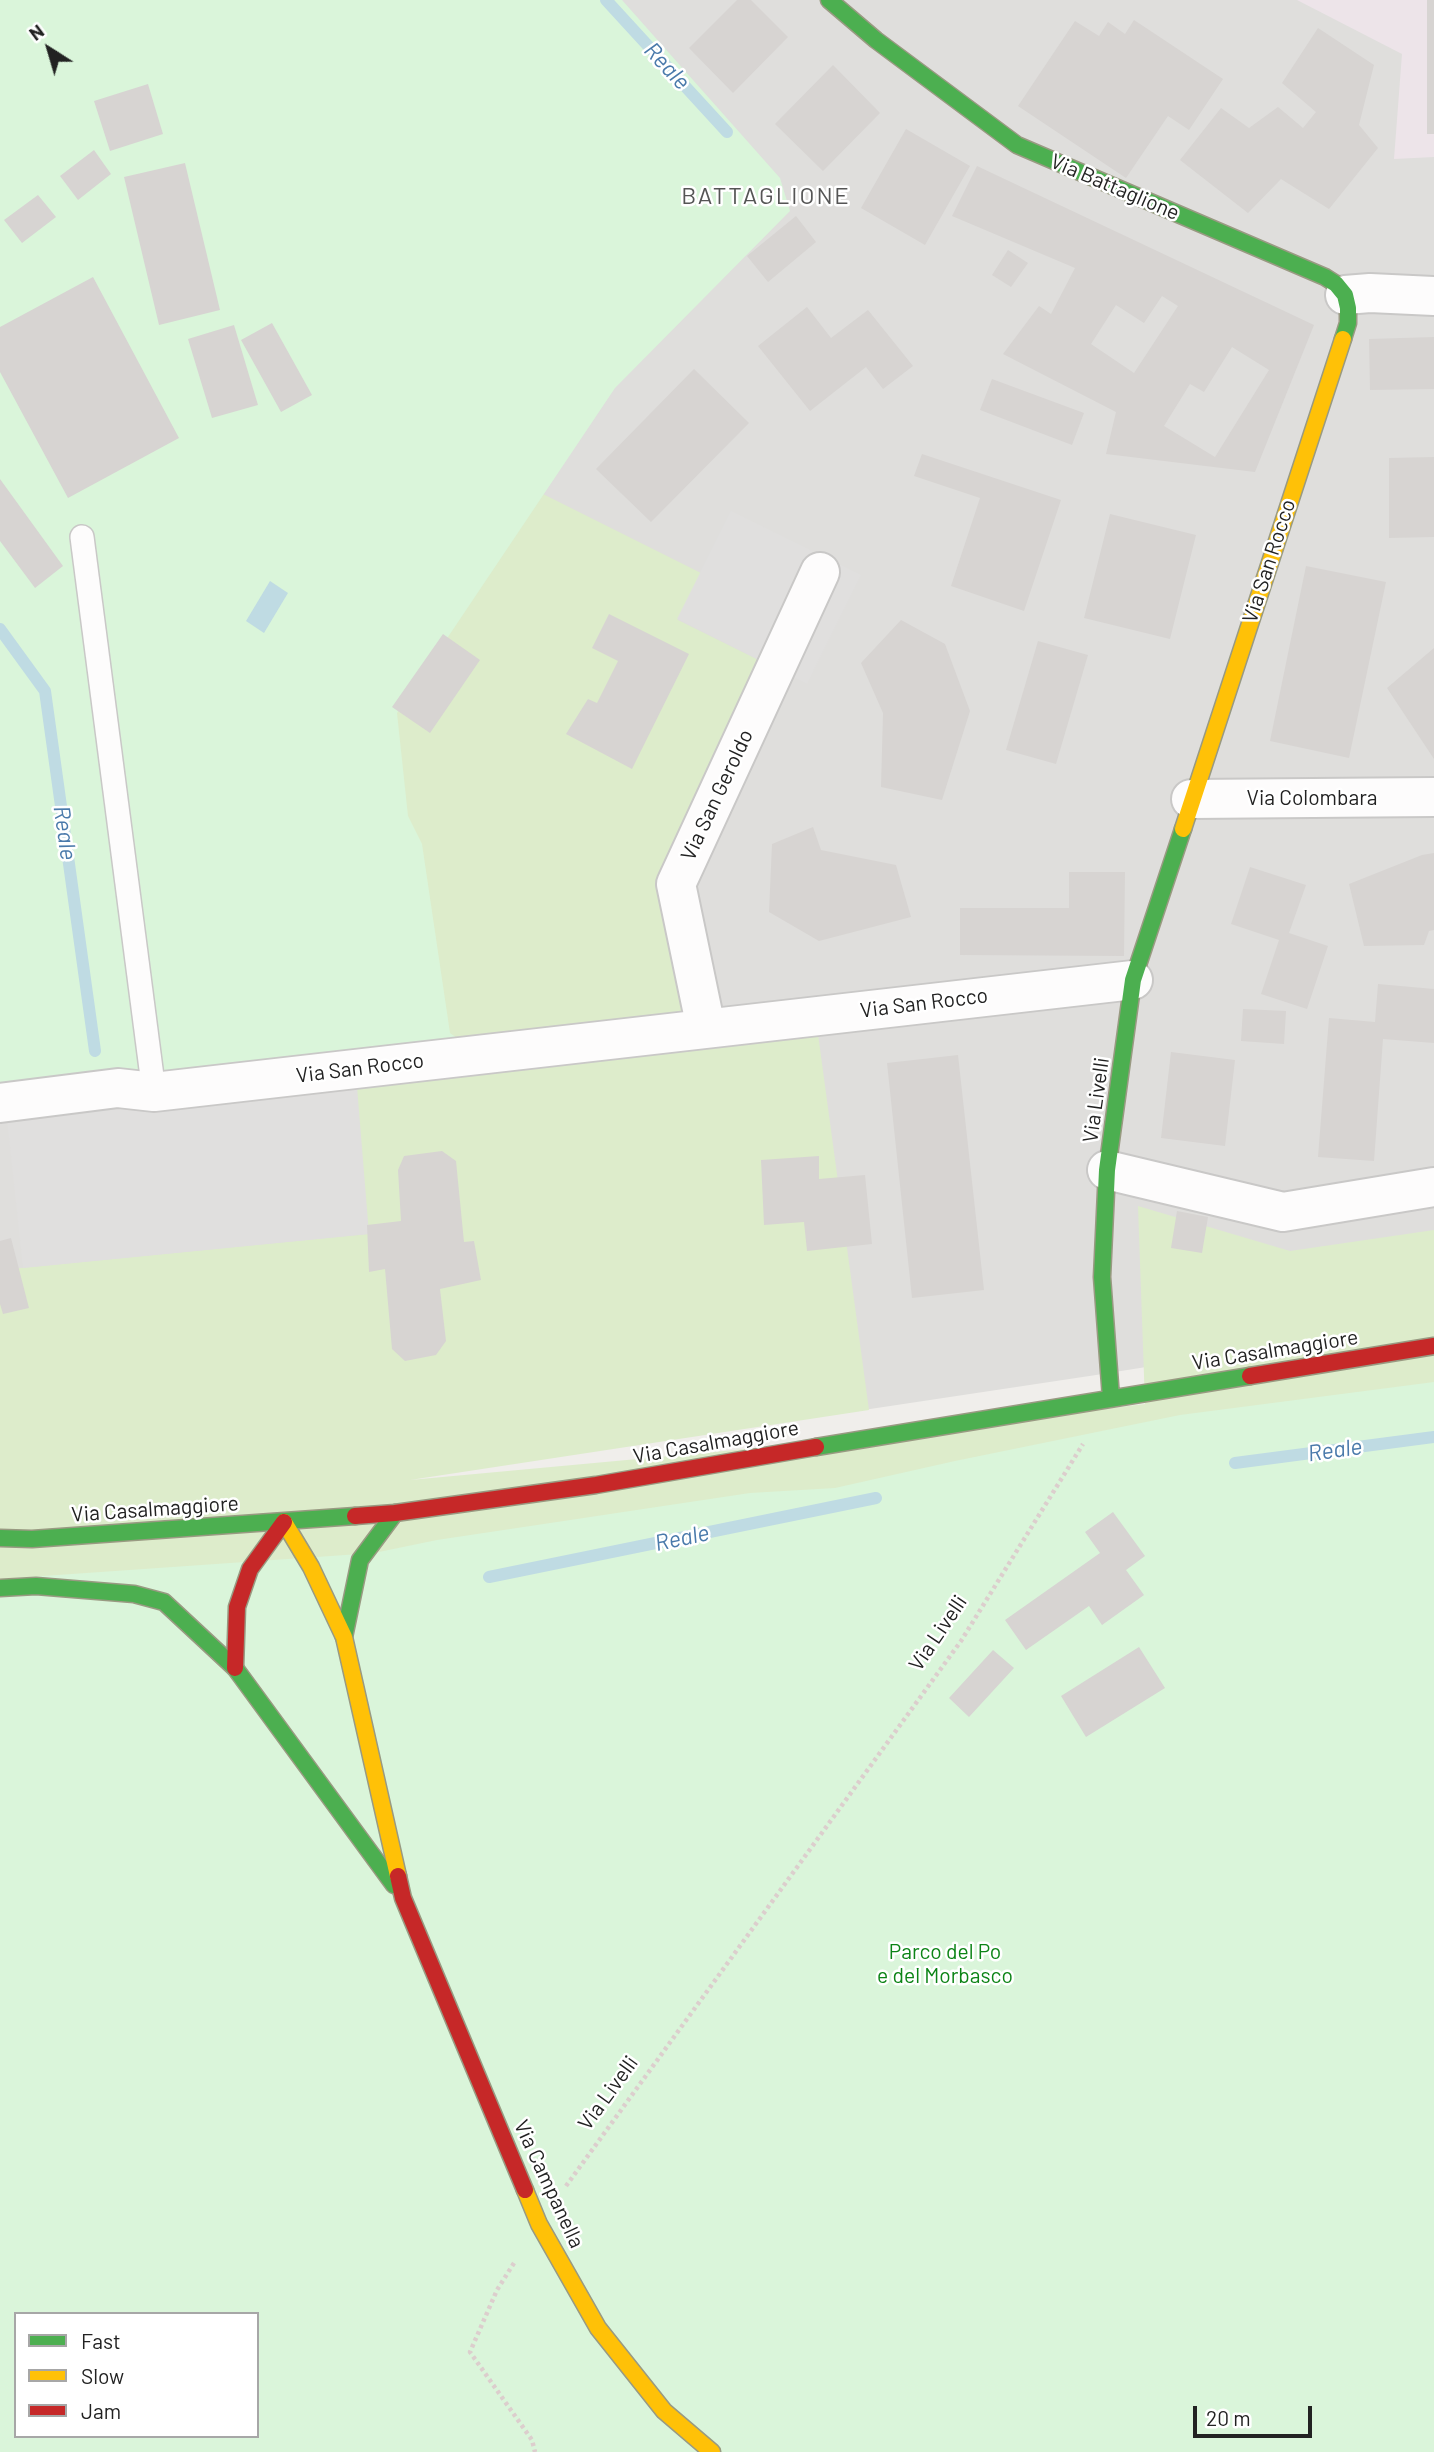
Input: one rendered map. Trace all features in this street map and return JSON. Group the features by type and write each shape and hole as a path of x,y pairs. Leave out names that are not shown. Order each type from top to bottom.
{"main road":[{"name":"Via Battaglione","path":"829,0 876,40 1017,145 1325,277 1345,295"},
{"name":"Via San Rocco","path":"1133,979 1348,323 1345,295"},
{"name":"Via Livelli","path":"1111,1398 1102,1277 1107,1170 1133,979"},
{"name":"Via Casalmaggiore","path":"0,1538 32,1539 395,1513 596,1485 1434,1346"},
{"name":"Via Campanella","path":"344,1637 360,1560 395,1513"},
{"name":"Via Campanella","path":"284,1522 311,1567 344,1637 403,1898 540,2224 598,2328 664,2411 712,2452"},
{"path":"235,1668 237,1607 250,1569 284,1522"},
{"name":"Via Campanella","path":"0,1588 36,1586 134,1594 164,1602 235,1668 403,1898"}],"street":[{"path":"1345,295 1370,293 1434,296"},
{"name":"Via San Geroldo","path":"706,1028 676,884 820,572"},
{"name":"Via Colombara","path":"1191,799 1434,797"},
{"name":"Via San Rocco","path":"0,1103 118,1088 154,1092 1133,979"},
{"path":"1107,1170 1283,1212 1434,1187"}],"lane":[{"path":"82,537 154,1092"}],"path":[{"name":"Via Livelli","path":"535,2452 532,2440 470,2352 498,2290 540,2224 961,1641 1111,1398"}],"shaded area":[{"path":"583,0 1434,0 1434,1321 392,1481 0,1519 0,1103"},
{"path":"1297,0 1434,0 1434,157 1394,159 1402,54"},
{"path":"731,511 861,575 807,684 677,619"},
{"path":"355,1062 369,1234 23,1268 5,1101"}],"green space":[{"path":"0,0 622,0 780,178 790,211 615,388 397,713 408,816 422,844 450,1033 485,1058 0,1110"},
{"path":"521,483 701,573 678,620 783,672 678,883 707,1028 815,1012 869,1410 410,1480 865,1438 1145,1404 1138,1206 1290,1251 1434,1230 1434,1428 259,2312 14,2313 0,2310 0,1270 368,1234 126,1091"},
{"name":"Parco del Po e del Morbasco","path":"1434,1382 1434,2452 0,2452 0,1579 374,1553 437,1540 750,1493 835,1488 1180,1415"}],"water":[{"path":"270,581 288,593 264,633 246,621"}],"building":[{"path":"737,0 751,0 788,37 733,93 689,48"},
{"path":"1427,0 1434,0 1434,134 1427,134"},
{"path":"1134,20 1223,79 1189,130 1168,116 1126,178 1018,106 1075,21 1099,36 1108,22 1125,34"},
{"path":"1318,28 1374,65 1359,125 1378,148 1329,209 1281,179 1248,213 1180,160 1221,108 1249,128 1278,107 1303,128 1316,112 1282,83"},
{"path":"833,65 880,113 823,171 775,124"},
{"path":"148,84 163,134 110,151 94,101"},
{"path":"906,129 970,166 925,245 861,208"},
{"path":"94,150 111,174 78,200 60,176"},
{"path":"185,163 220,310 159,325 124,177"},
{"path":"977,166 1314,325 1255,472 1106,454 1116,412 1003,354 1039,306 1051,314 1075,268 952,216","holes":["1162,296 1178,306 1134,373 1091,344 1116,305 1144,323","1232,347 1269,370 1215,457 1164,426 1190,384 1204,392"]},
{"path":"38,195 56,217 22,243 4,220"},
{"path":"796,216 816,242 768,282 747,256"},
{"path":"1008,250 1028,263 1011,287 992,275"},
{"path":"93,277 179,438 68,498 0,372 0,327"},
{"path":"807,307 831,338 868,310 913,366 883,389 866,367 810,411 758,346"},
{"path":"272,323 312,395 281,412 241,340"},
{"path":"234,325 258,405 212,418 188,339"},
{"path":"1434,337 1434,389 1370,390 1369,339"},
{"path":"694,369 749,423 651,522 596,469"},
{"path":"992,379 1084,413 1072,445 980,410"},
{"path":"922,454 1061,500 1024,611 951,586 980,498 914,476"},
{"path":"1434,457 1434,537 1389,538 1389,458"},
{"path":"0,479 63,566 35,588 0,541"},
{"path":"1110,514 1196,535 1170,639 1084,618"},
{"path":"1306,566 1386,582 1349,758 1270,741"},
{"path":"609,614 689,654 632,769 566,734 588,699 597,703 618,661 592,648"},
{"path":"901,620 945,644 970,711 942,800 881,787 883,713 861,663"},
{"path":"443,634 480,660 430,733 392,707"},
{"path":"1038,641 1088,655 1056,764 1006,750"},
{"path":"1434,648 1434,759 1387,688"},
{"path":"813,827 821,850 896,865 911,917 819,941 769,912 772,844"},
{"path":"1434,853 1434,930 1429,931 1424,945 1364,946 1349,884 1422,855"},
{"path":"1250,867 1306,885 1289,933 1328,946 1307,1009 1261,994 1279,940 1231,924"},
{"path":"1069,872 1125,872 1124,956 960,955 960,908 1069,908"},
{"path":"1378,984 1434,989 1434,1043 1383,1039 1374,1161 1318,1157 1329,1018 1375,1022"},
{"path":"1243,1009 1286,1011 1284,1044 1241,1041"},
{"path":"1171,1052 1235,1060 1225,1146 1161,1138"},
{"path":"958,1055 984,1290 912,1298 887,1063"},
{"path":"442,1151 456,1161 464,1242 474,1241 481,1280 440,1289 446,1341 436,1355 405,1361 392,1349 385,1269 369,1272 367,1225 401,1221 398,1170 404,1156"},
{"path":"819,1156 819,1179 865,1175 872,1244 807,1251 804,1222 764,1225 761,1160"},
{"path":"1177,1211 1208,1217 1202,1253 1171,1248"},
{"path":"11,1238 29,1308 3,1314 0,1304 0,1241"},
{"path":"1113,1512 1145,1556 1126,1570 1144,1595 1102,1625 1089,1606 1026,1650 1005,1620 1100,1553 1085,1532"},
{"path":"1139,1647 1165,1688 1086,1737 1061,1696"},
{"path":"993,1650 1014,1668 969,1717 949,1698"}],"waterway":[{"name":"Reale","path":"606,0 727,132"},
{"name":"Reale","path":"0,629 45,691 95,1051"},
{"name":"Reale","path":"1235,1463 1434,1437"},
{"name":"Reale","path":"489,1577 876,1498"}],"traffic: fast":[{"path":"829,0 876,40 1017,145 1336,284 1345,295 1348,308 1348,323 1343,339"},
{"path":"1111,1398 1102,1277 1107,1170 1133,980 1183,829"},
{"path":"816,1447 1250,1376"},
{"path":"344,1637 360,1560 395,1513"},
{"path":"0,1538 32,1539 355,1516"},
{"path":"0,1588 36,1586 134,1594 164,1602 235,1668 394,1885"}],"traffic: slow":[{"path":"1183,829 1343,339"},
{"path":"284,1522 311,1567 344,1637 398,1876"},
{"path":"525,2190 539,2224 598,2328 664,2411 712,2452"}],"traffic: jam":[{"path":"1250,1376 1434,1346"},
{"path":"355,1516 395,1513 596,1485 816,1447"},
{"path":"235,1668 237,1607 250,1569 284,1522"},
{"path":"398,1876 403,1898 525,2190"}],"district":[{"name":"BATTAGLIONE","path":"766,196"}]}
